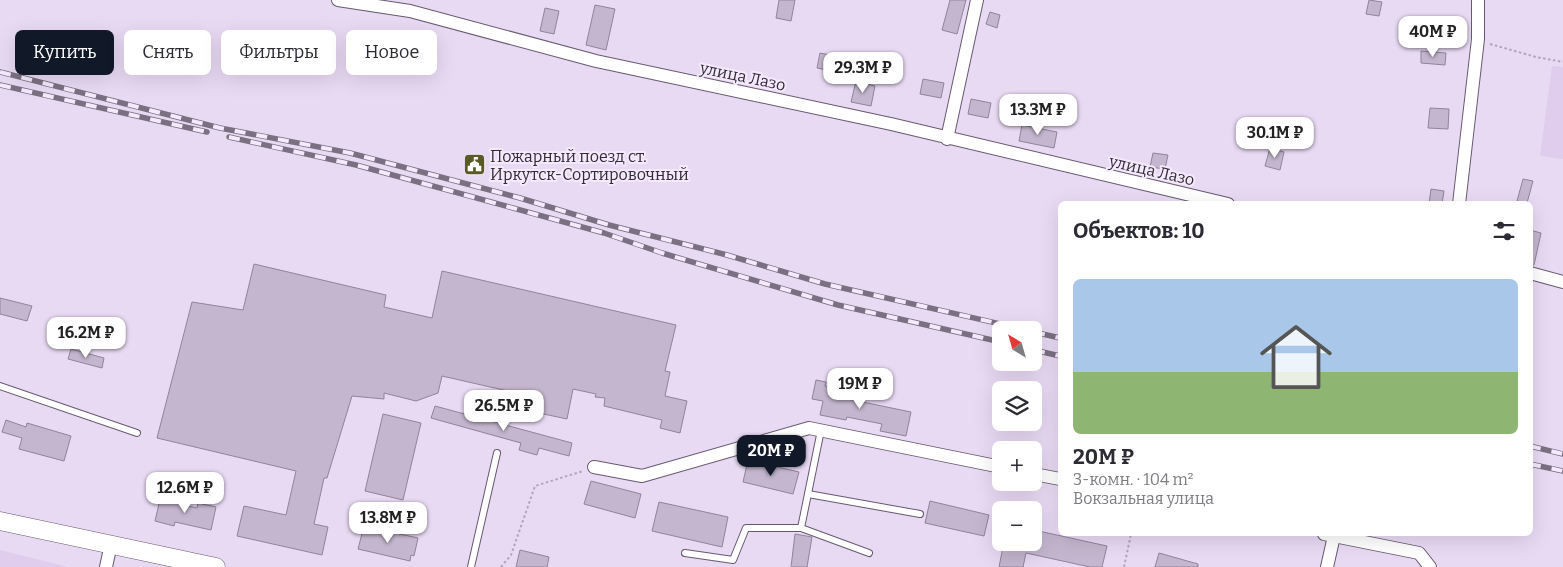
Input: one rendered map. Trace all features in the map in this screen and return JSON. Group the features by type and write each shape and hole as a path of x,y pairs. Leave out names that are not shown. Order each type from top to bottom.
{"street":[{"name":"улица Лазо","path":"338,0 413,6 596,61 891,124 947,139 1215,201"},
{"path":"947,139 977,0"},
{"path":"1460,201 1478,39 1478,0"},
{"path":"1533,274 1563,282"},
{"path":"594,467 642,476 796,430 809,428 992,465"},
{"path":"1042,476 1058,479"},
{"path":"0,521 111,544 183,564 209,566"},
{"path":"1327,567 1329,536"},
{"path":"1334,536 1419,553 1430,567"},
{"path":"106,567 111,544"}],"lane":[{"path":"0,386 137,433"},
{"path":"801,528 821,430"},
{"path":"470,567 497,453"},
{"path":"808,494 920,514"},
{"path":"685,552 734,560 746,528 801,528 869,553"}],"path":[{"path":"1478,39 1536,57 1563,62"},
{"path":"501,567 510,555 535,486 594,467"},
{"path":"1124,567 1131,536"}],"shaded area":[{"path":"1552,66 1563,67 1563,159 1540,156"},
{"path":"0,550 69,567 0,567"}],"building":[{"path":"779,0 795,0 791,21 776,18"},
{"path":"950,0 966,0 957,34 942,30"},
{"path":"1369,0 1382,2 1379,16 1366,14"},
{"path":"595,5 615,9 606,50 586,45"},
{"path":"545,8 559,11 554,34 540,31"},
{"path":"990,12 1000,15 997,28 986,24"},
{"path":"1421,51 1446,53 1445,65 1421,63"},
{"path":"820,53 840,57 837,72 817,68"},
{"path":"923,79 944,83 941,98 920,94"},
{"path":"856,81 875,86 871,106 851,102"},
{"path":"971,99 991,103 988,118 968,114"},
{"path":"1430,108 1449,109 1448,129 1428,128"},
{"path":"1022,125 1057,132 1054,148 1019,141"},
{"path":"1270,148 1284,152 1280,170 1265,166"},
{"path":"1153,153 1168,155 1165,169 1150,167"},
{"path":"1523,179 1533,181 1528,201 1517,201"},
{"path":"1431,189 1444,191 1442,201 1429,201"},
{"path":"1533,231 1541,233 1533,265"},
{"path":"254,264 386,295 384,307 432,318 442,271 676,325 665,371 670,372 665,396 687,401 680,433 660,428 662,420 604,406 605,398 595,397 596,394 573,389 567,419 539,413 543,399 442,376 438,393 416,401 384,393 384,399 352,396 327,478 324,478 314,524 328,527 322,555 237,536 244,506 286,515 296,471 157,438 192,302 243,310"},
{"path":"0,298 32,306 27,321 0,314"},
{"path":"71,349 104,358 102,368 68,359"},
{"path":"816,380 826,382 825,386 845,390 843,398 911,412 906,436 880,431 882,424 847,417 846,420 820,415 823,401 812,399"},
{"path":"435,406 572,443 569,456 539,448 537,455 519,450 521,443 431,418"},
{"path":"383,414 421,423 403,500 365,491"},
{"path":"6,420 26,427 27,423 71,436 64,461 19,449 22,438 2,432"},
{"path":"748,460 799,472 793,494 743,482"},
{"path":"591,481 641,494 635,518 584,504"},
{"path":"161,495 180,500 179,504 197,508 198,503 216,507 211,530 175,522 174,526 155,521"},
{"path":"930,501 989,515 984,536 925,523"},
{"path":"659,502 728,517 722,547 652,531"},
{"path":"364,526 418,538 414,556 411,555 410,561 358,549"},
{"path":"1042,532 1107,546 1102,567 1090,567 1026,553 1023,567 999,567 1002,551 1042,551"},
{"path":"795,534 812,537 807,567 791,567"},
{"path":"520,550 549,557 547,567 516,567"},
{"path":"1159,553 1198,564 1198,567 1155,567"}],"railway":[{"path":"0,72 220,128 350,153 520,198 609,225 727,255 825,284 992,322"},
{"path":"0,85 207,132"},
{"path":"229,137 356,165 604,233 662,253 838,305 992,340"},
{"path":"1042,334 1058,338"},
{"path":"1042,352 1058,356"},
{"path":"1533,447 1563,454"},
{"path":"1533,465 1563,471"}],"place":[{"name":"Пожарный поезд ст. Иркутск-Сортировочный","path":"474,165"}]}
